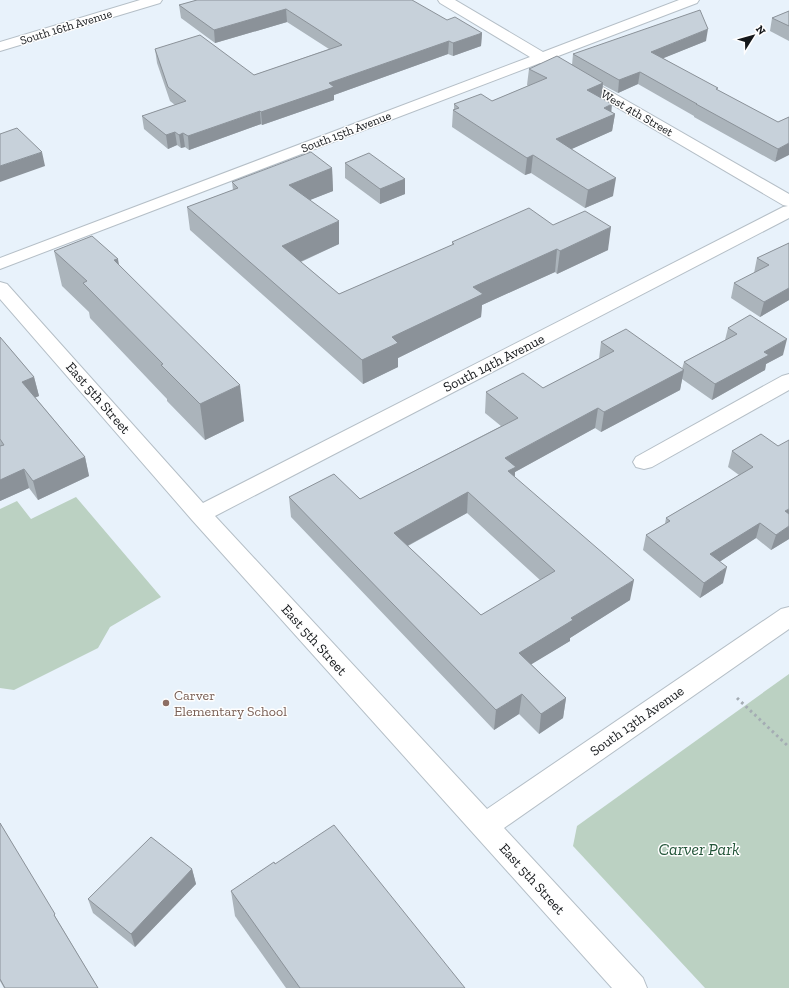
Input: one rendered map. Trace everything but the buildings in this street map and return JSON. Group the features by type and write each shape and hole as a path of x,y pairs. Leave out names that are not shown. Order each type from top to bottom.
{"street":[{"name":"South 16th Avenue","path":"0,47 154,0"},
{"name":"West 4th Street","path":"445,0 541,58 789,201"},
{"name":"South 15th Avenue","path":"0,264 692,0"},
{"name":"South 14th Avenue","path":"200,514 789,211"},
{"name":"East 5th Street","path":"0,288 200,514 632,988"},
{"path":"644,462 789,381"},
{"name":"South 13th Avenue","path":"484,826 789,616"}],"path":[{"path":"737,698 789,747"}],"green space":[{"path":"76,497 161,597 110,627 98,648 14,690 0,688 0,509 17,501 31,519"},
{"name":"Carver Park","path":"789,674 789,988 705,988 573,846 577,826"}],"place":[{"name":"Carver Elementary School","path":"166,703"}]}
